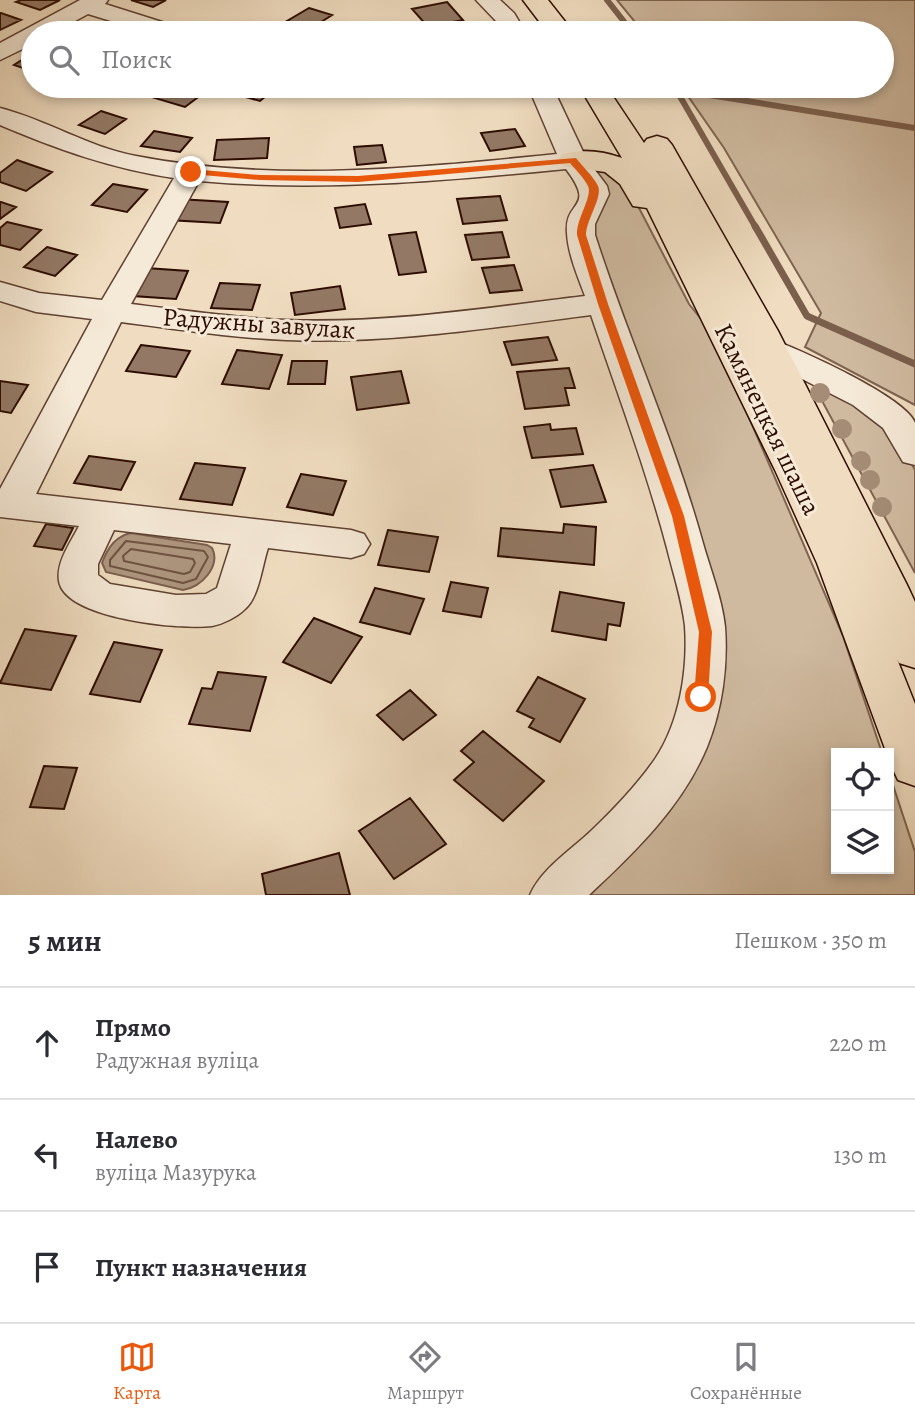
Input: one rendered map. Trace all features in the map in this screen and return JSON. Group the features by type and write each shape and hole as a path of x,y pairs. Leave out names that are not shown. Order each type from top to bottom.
{"main road":[{"path":"535,0 552,21"},
{"path":"573,160 594,151 606,136 587,98"},
{"name":"Камянецкая шаша","path":"601,98 632,148 795,470 838,563 915,765"},
{"name":"Камянецкая шаша","path":"629,98 688,197 823,448 915,650"},
{"path":"573,160 603,160 625,171 638,188 692,298 724,332"}],"street":[{"path":"487,0 508,21"},
{"path":"59,21 92,3 141,21"},
{"path":"0,53 21,42"},
{"path":"545,98 573,160 593,186 595,194 581,223 581,235 678,516 705,632 701,697 683,750 650,800 600,854 554,895"},
{"path":"0,116 77,147 134,163 191,172 260,177 358,179 573,160"},
{"path":"191,172 111,311 7,504 104,513 351,544"},
{"name":"Радужны завулак","path":"0,291 36,302 285,330 403,328 603,304"},
{"path":"772,351 865,397 905,423 915,453"},
{"path":"104,513 79,564 78,582 100,598 176,611 213,610 233,597 254,532"}],"shaded area":[{"path":"617,0 915,0 915,405 805,347 821,313 724,148 689,98 894,98 894,21 634,21"},
{"path":"597,165 626,183 689,304 713,334 843,636 880,748 831,748 831,874 894,874 894,788 915,852 915,895 584,895 713,710 594,251 586,169"},
{"path":"814,386 824,386 875,414 895,432 915,470 915,573"}],"water":[{"path":"131,533 207,545 212,548 214,555 212,569 202,581 183,590 106,572 102,563 109,548 120,537"}],"building":[{"path":"60,0 40,10 16,2"},
{"path":"131,0 166,0 153,7"},
{"path":"447,2 463,20 423,21 412,9"},
{"path":"309,8 332,15 323,21 287,21"},
{"path":"1,13 21,20 0,30"},
{"path":"155,98 197,98 185,107"},
{"path":"101,111 126,119 105,134 79,125"},
{"path":"515,129 525,146 490,151 481,133"},
{"path":"154,131 192,138 180,152 141,146"},
{"path":"269,138 267,158 214,160 217,140"},
{"path":"382,145 386,162 357,165 354,147"},
{"path":"17,160 52,172 26,191 0,182 0,173"},
{"path":"113,184 147,190 127,212 92,205"},
{"path":"500,196 507,220 463,224 457,199"},
{"path":"178,199 228,202 220,223 168,220"},
{"path":"0,202 16,207 0,219"},
{"path":"365,204 371,224 340,228 335,208"},
{"path":"7,222 41,230 20,250 0,245 0,228"},
{"path":"416,232 426,272 399,275 389,235"},
{"path":"502,232 509,257 472,260 465,235"},
{"path":"47,247 77,255 55,276 24,267"},
{"path":"514,265 522,290 490,293 482,268"},
{"path":"146,268 188,271 176,299 133,296"},
{"path":"220,283 260,285 252,310 211,308"},
{"path":"340,286 345,309 295,315 291,293"},
{"path":"548,337 557,360 512,365 504,342"},
{"path":"141,345 190,351 176,377 126,371"},
{"path":"237,350 282,355 269,389 222,384"},
{"path":"292,361 327,361 325,384 288,384"},
{"path":"569,368 575,388 565,388 569,405 525,409 517,372"},
{"path":"401,371 409,403 357,410 351,377"},
{"path":"0,381 28,385 11,413 0,411"},
{"path":"550,424 551,430 576,428 583,454 532,458 524,427"},
{"path":"89,456 135,462 121,490 74,483"},
{"path":"195,463 245,468 232,505 180,499"},
{"path":"593,465 606,502 561,507 550,470"},
{"path":"301,474 346,481 333,515 287,507"},
{"path":"46,524 73,528 62,550 34,546"},
{"path":"564,524 596,527 594,565 498,556 501,528 563,533"},
{"path":"388,530 438,537 429,572 378,565"},
{"path":"451,582 488,588 481,617 443,611"},
{"path":"375,588 424,599 410,634 360,622"},
{"path":"560,592 624,603 620,626 608,624 606,640 552,631"},
{"path":"314,618 362,637 331,683 283,662"},
{"path":"25,629 76,636 51,690 0,683"},
{"path":"114,642 162,650 140,702 90,694"},
{"path":"218,672 266,677 250,731 189,724 202,688 212,689"},
{"path":"538,677 585,699 560,742 529,727 534,719 517,711"},
{"path":"410,690 436,715 403,740 377,715"},
{"path":"483,731 544,781 503,821 454,780 474,762 461,751"},
{"path":"44,766 77,768 64,809 30,807"},
{"path":"410,798 446,844 394,879 359,831"},
{"path":"339,853 350,895 266,895 262,874"}],"waterway":[{"path":"607,0 624,21"},
{"path":"681,98 756,228"},
{"path":"728,98 915,128"},
{"path":"755,226 807,316 915,364"}],"route":[{"path":"191,172 260,177 358,179 573,160 588,178 595,194 581,223 581,235 678,516 694,579 705,632 701,697"}]}
